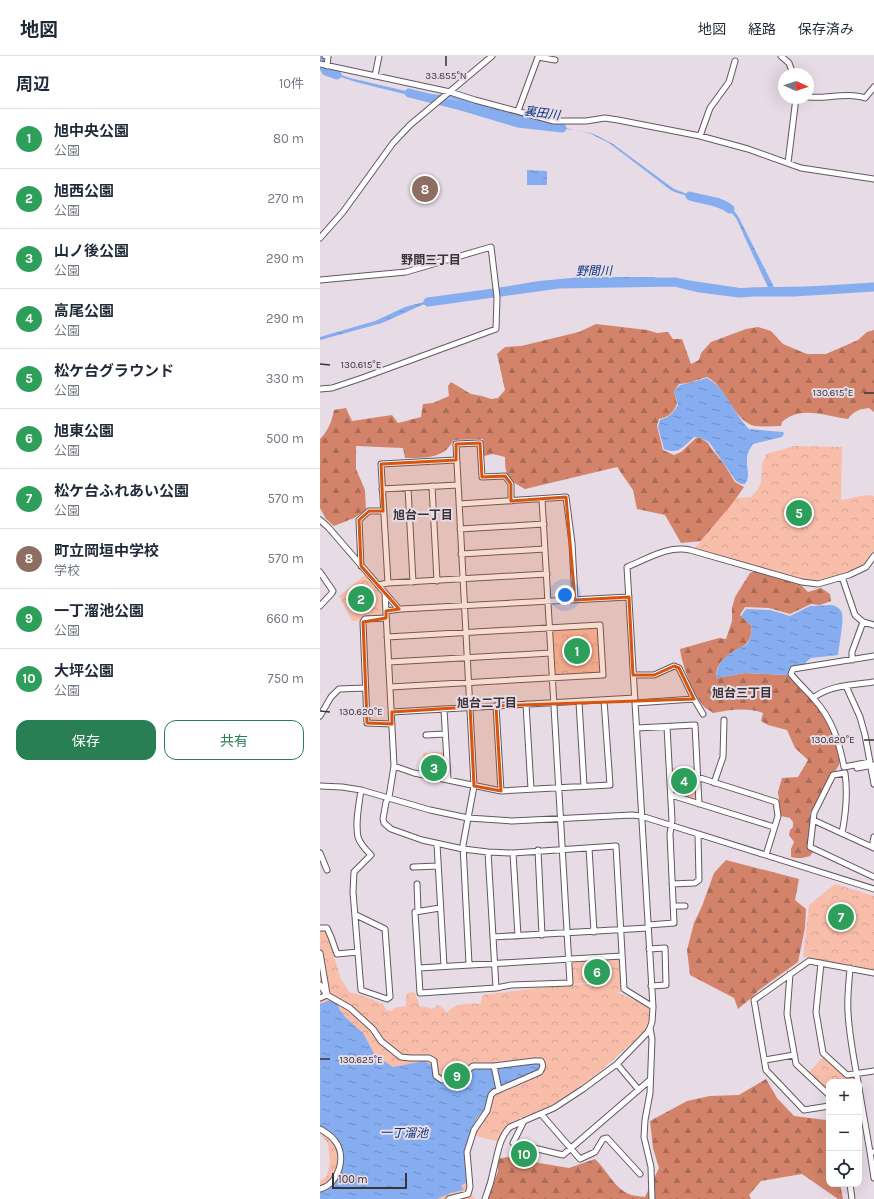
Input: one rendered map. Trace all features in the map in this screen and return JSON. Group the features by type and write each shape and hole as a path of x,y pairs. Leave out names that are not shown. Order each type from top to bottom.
{"street":[{"path":"325,56 328,57 327,66"},
{"path":"375,76 379,56"},
{"path":"320,238 343,212 393,143 410,125 492,56"},
{"path":"781,56 789,63 791,68"},
{"path":"518,111 538,57 555,60"},
{"path":"700,136 710,108 729,82 735,61"},
{"path":"320,64 450,92 554,121 605,118 700,136 748,149 801,168 874,178"},
{"path":"814,98 859,96 865,98 874,87"},
{"path":"788,163 795,104"},
{"path":"320,280 406,272 491,247 497,297 496,329 362,378 332,388 320,390"},
{"path":"469,964 463,849 474,786 456,444 480,443 482,478 506,476 511,484 511,501"},
{"path":"388,583 381,464 456,460"},
{"path":"382,489 458,484"},
{"path":"432,486 437,580"},
{"path":"408,488 413,582"},
{"path":"459,504 566,497 572,543 575,600"},
{"path":"416,884 418,911 415,912 420,993 496,988 511,985 570,983 542,499"},
{"path":"362,566 359,520 369,511 383,511"},
{"path":"320,520 378,586 401,609"},
{"path":"460,529 544,524"},
{"path":"485,1199 502,1138 510,1127 516,1123 554,1108 617,1064 647,1033 652,1022 653,1007 628,567 666,551 678,548 690,550 811,584 818,584 842,578 863,570 874,556"},
{"path":"461,554 545,549"},
{"path":"320,572 333,590 320,606"},
{"path":"378,586 388,583 547,574"},
{"path":"842,578 856,615 862,622 874,625"},
{"path":"385,593 394,766 389,797 386,802 382,819 391,829 437,844 488,852 616,846 624,989 653,1007"},
{"path":"386,610 629,597"},
{"path":"386,618 365,619 363,622 365,688 367,723 392,724"},
{"path":"852,660 852,652 862,622"},
{"path":"387,637 600,625 603,674 390,687"},
{"path":"389,662 551,653"},
{"path":"846,686 860,717 870,762 844,766 839,743 828,717 791,674 792,669 874,656"},
{"path":"633,676 654,675 674,666 679,668 703,714"},
{"path":"813,698 822,691 874,682"},
{"path":"320,716 331,697 339,689 365,688"},
{"path":"392,712 604,700 694,699"},
{"path":"394,766 474,786 501,790 610,785 604,700"},
{"path":"579,702 584,786"},
{"path":"526,704 531,789"},
{"path":"496,706 501,790"},
{"path":"444,709 448,780"},
{"path":"714,782 723,757 724,720"},
{"path":"636,728 695,725 699,804"},
{"path":"493,937 594,932 674,924 670,834 672,820 667,727"},
{"path":"426,736 445,734"},
{"path":"842,770 874,765"},
{"path":"874,768 871,768 874,784"},
{"path":"842,833 845,818 847,789 845,773 833,775 814,813 810,847 874,877"},
{"path":"697,778 776,802 778,816 766,855"},
{"path":"320,786 361,790 430,810 468,818 512,821 632,815 641,816 874,889"},
{"path":"356,915 384,928 390,997 387,999 362,990 358,952 354,892 354,872 371,855 360,843 358,838 358,817 361,790"},
{"path":"671,795 774,827"},
{"path":"812,820 873,848 874,837"},
{"path":"672,884 695,883 699,880 698,834"},
{"path":"437,844 444,966"},
{"path":"589,848 594,932"},
{"path":"538,850 542,935"},
{"path":"488,852 496,988"},
{"path":"513,852 518,936"},
{"path":"320,853 327,870"},
{"path":"413,867 438,866"},
{"path":"674,906 685,906"},
{"path":"418,911 440,908"},
{"path":"320,928 326,928 331,937 336,954 358,952"},
{"path":"649,949 664,948 666,985 651,986"},
{"path":"320,953 327,995"},
{"path":"419,968 622,956"},
{"path":"826,1106 804,1110 766,1070 754,1000 809,961 874,973"},
{"path":"821,963 816,1012 823,1052 847,1075 874,1071"},
{"path":"850,968 848,1010 849,1031 858,1079"},
{"path":"790,974 787,1014 796,1064 826,1092"},
{"path":"320,985 327,995 350,1008 373,1029 381,1041 401,1057 429,1058 434,1061 436,1076 442,1080 451,1075 464,1073 473,1066 494,1066 526,1061 541,1061 543,1063 540,1072 519,1083 490,1095 487,1111 474,1130 467,1152 470,1187 468,1194 448,1199"},
{"path":"320,998 327,995"},
{"path":"650,1028 652,1039 650,1080 644,1137 650,1167 652,1199"},
{"path":"764,1060 794,1054"},
{"path":"617,1064 638,1089"},
{"path":"494,1066 499,1090"},
{"path":"524,1121 513,1143 563,1154 650,1080"},
{"path":"862,1109 872,1152 874,1178"},
{"path":"541,1114 580,1159 595,1152 604,1139 607,1138 640,1174"},
{"path":"320,1129 335,1140 341,1159 340,1167 333,1179 327,1186 320,1189"},
{"path":"850,1187 852,1199"}],"highlighted area":[{"path":"480,443 482,477 505,476 511,484 511,501 566,497 575,600 629,597 633,675 654,675 674,666 679,668 694,699 496,706 501,791 474,786 470,707 392,712 392,724 367,723 363,622 386,618 386,611 399,609 361,566 359,520 369,511 383,511 381,464 456,460 456,444"}],"green space":[{"path":"596,324 647,330 657,333 668,332 673,339 682,339 691,364 699,360 701,353 711,342 746,329 758,327 771,331 783,344 807,354 826,354 858,340 867,332 874,330 874,412 869,408 862,409 852,414 848,419 822,414 805,413 789,417 782,422 781,426 755,426 741,418 720,388 707,377 688,383 679,384 674,391 677,404 668,416 659,419 657,426 663,450 674,455 681,452 696,438 701,438 708,443 724,464 735,482 744,487 730,507 701,541 681,543 665,515 637,509 633,490 617,467 525,489 511,480 507,474 505,457 493,454 484,456 483,439 454,440 442,453 421,458 405,458 403,448 356,446 356,469 365,490 366,510 354,518 334,526 326,519 320,508 320,439 329,426 334,410 346,408 352,421 392,415 398,423 421,417 423,404 433,403 449,396 448,386 451,382 471,394 491,399 498,398 505,390 497,354 505,347 521,346 579,332"},
{"path":"795,446 842,447 841,500 866,495 874,496 874,552 867,564 854,571 815,582 807,582 694,549 737,498 751,497 758,489 761,483 762,465 766,454"},
{"path":"757,571 800,584 808,592 821,588 830,594 831,601 820,605 811,604 790,614 769,608 745,607 740,615 752,626 749,640 745,645 720,663 716,678 745,673 787,675 792,678 812,700 829,724 840,759 839,765 810,813 810,849 813,852 810,856 803,858 791,857 791,849 794,842 789,835 790,830 793,827 793,822 790,818 781,816 778,792 782,778 798,777 808,760 795,748 787,730 768,725 761,721 763,713 750,710 732,710 713,713 705,707 697,697 690,684 680,649 719,638 726,639 732,621 732,608 735,597 750,573"},
{"path":"365,575 382,593 383,618 352,621 339,596"},
{"path":"598,628 601,673 555,674 553,630"},
{"path":"444,752 447,778 423,772 423,753"},
{"path":"671,768 696,768 698,803 672,795"},
{"path":"726,860 799,879 795,900 806,909 805,928 798,962 759,990 738,1009 734,998 690,975 687,950 694,923 714,873"},
{"path":"835,884 874,896 874,971 803,957 809,905"},
{"path":"320,929 326,929 334,956 322,957 320,950"},
{"path":"334,956 340,977 349,992 383,1004 386,1010 392,1011 394,1008 406,1006 406,996 408,993 414,992 419,1006 432,1009 438,1005 444,1009 446,1014 449,1010 457,1006 466,1004 480,1004 483,995 537,988 597,983 609,988 597,982 571,984 570,960 621,957 623,992 617,992 647,1006 651,1016 650,1022 645,1031 598,1073 570,1094 546,1108 514,1121 503,1131 497,1141 476,1136 473,1141 470,1164 471,1195 476,1199 320,1199 320,1181 327,1176 330,1162 328,1144 320,1133 320,958"},
{"path":"824,1056 846,1077 855,1076 856,1079 826,1079 826,1089 809,1072"},
{"path":"766,1079 777,1098 794,1116 826,1120 826,1187 841,1187 843,1199 838,1199 802,1174 761,1181 749,1195 751,1199 488,1199 498,1171 498,1159 508,1157 521,1158 533,1162 569,1168 595,1159 619,1188 629,1194 645,1197 659,1168 653,1148 650,1121 687,1101 710,1096 739,1095"},
{"path":"511,1145 537,1152 535,1160 511,1156"}],"water":[{"path":"320,57 330,71 350,78 410,92 454,96 574,130 554,128 450,98 404,94 356,82 328,73 320,60"},
{"name":"野間川","path":"579,131 594,134 613,144 674,189 690,195 719,198 728,203 738,216 774,287 852,286 874,284 874,288 739,292 674,281 598,280 565,282 447,299 422,305 382,323 320,340 320,337 375,321 405,307 435,299 539,281 582,277 648,277 679,279 740,288 769,287 736,218 728,209 718,202 693,198 672,191 609,143 591,134"},
{"path":"527,170 547,171 547,185 527,185"},
{"path":"707,378 724,394 749,429 783,432 784,434 782,437 753,444 748,455 748,478 745,484 741,484 736,481 709,442 701,438 694,437 683,447 677,450 669,451 664,449 658,427 660,420 671,414 678,405 674,391 680,385"},
{"path":"832,605 838,608 842,613 842,627 838,655 811,658 805,665 788,675 745,673 716,678 721,662 731,653 746,644 751,636 752,626 741,616 746,609 770,610 790,616 810,606"},
{"name":"一丁溜池","path":"333,999 337,1001 339,1009 346,1018 363,1033 375,1055 393,1067 425,1061 431,1065 434,1076 442,1081 474,1067 538,1062 541,1068 529,1077 489,1092 487,1106 477,1118 467,1142 465,1164 468,1185 467,1186 465,1183 461,1186 464,1190 450,1193 437,1199 320,1199 320,1192 327,1190 333,1185 341,1173 343,1165 343,1151 341,1144 332,1133 320,1125 320,1004"}],"waterway":[{"name":"裏田川","path":"320,60 326,71 337,75"},
{"name":"裏田川","path":"409,93 461,106 518,123 562,128"},
{"name":"裏田川","path":"690,196 716,202 730,209"},
{"path":"744,234 771,292"},
{"name":"野間川","path":"428,302 559,284 675,282 700,288 739,293 794,292 874,287"}],"place":[{"name":"町立岡垣中学校","path":"425,189"},
{"name":"松ケ台グラウンド","path":"799,513"},
{"name":"旭西公園","path":"361,599"},
{"name":"旭中央公園","path":"577,651"},
{"name":"山ノ後公園","path":"434,768"},
{"name":"高尾公園","path":"684,781"},
{"name":"松ケ台ふれあい公園","path":"841,917"},
{"name":"旭東公園","path":"597,972"},
{"name":"一丁溜池公園","path":"457,1076"},
{"name":"大坪公園","path":"524,1154"}],"district":[{"name":"野間三丁目","path":"431,260"},
{"name":"旭台一丁目","path":"423,515"},
{"name":"旭台三丁目","path":"742,693"},
{"name":"旭台二丁目","path":"487,703"}]}
